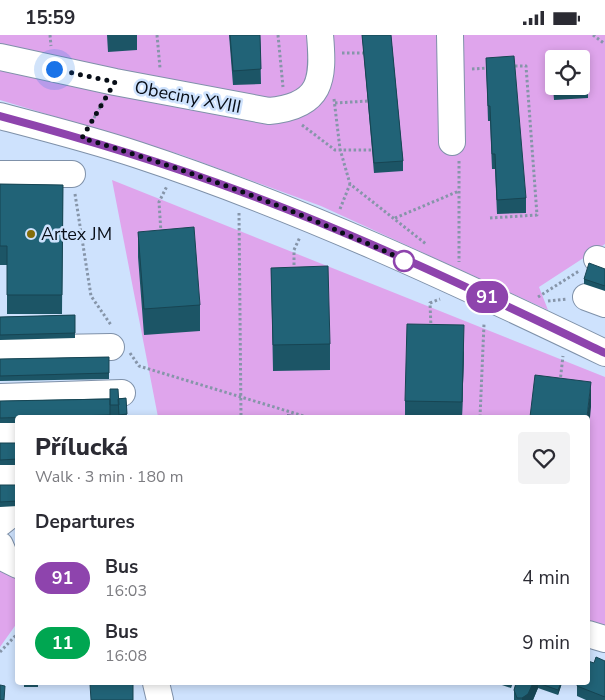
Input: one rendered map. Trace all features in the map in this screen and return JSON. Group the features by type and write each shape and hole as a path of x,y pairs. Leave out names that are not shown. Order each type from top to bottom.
{"street":[{"name":"Obeciny XVIII","path":"0,57 252,109 284,110 308,99 317,87 323,67 320,35"},
{"path":"450,35 452,142"},
{"path":"0,116 137,155 241,191 309,218 454,282 605,353"},
{"path":"0,174 73,181"},
{"path":"0,349 117,342"},
{"path":"0,397 122,393"},
{"path":"0,433 15,433"},
{"path":"0,474 15,473"},
{"path":"0,523 10,515 15,515"},
{"path":"0,545 6,559 15,564"},
{"path":"590,635 605,639"},
{"path":"156,685 160,700"}],"path":[{"path":"157,35 162,91"},
{"path":"278,35 284,110 335,150 373,150"},
{"path":"593,35 605,44"},
{"path":"340,53 363,53"},
{"path":"490,218 537,215 526,66 506,67"},
{"path":"466,69 496,67"},
{"path":"82,138 115,82"},
{"path":"334,93 340,149 350,184 430,247"},
{"path":"335,103 368,101"},
{"path":"452,142 457,143 459,270"},
{"path":"73,181 91,296 117,342 139,366 242,399 301,415"},
{"path":"241,191 238,231 241,415"},
{"path":"394,219 459,191"},
{"path":"159,202 161,238"},
{"path":"294,251 294,276"},
{"path":"530,303 601,260"},
{"path":"539,302 595,301"},
{"path":"430,303 431,338"},
{"path":"480,415 484,324"},
{"path":"560,386 562,359"},
{"path":"0,652 15,636"}],"shaded area":[{"path":"0,35 605,35 605,244 539,287 548,310 321,206 182,155 0,100"},
{"path":"112,180 605,377 605,628 590,624 590,415 158,415"},
{"path":"0,559 15,572 15,626 0,647"}],"building":[{"path":"230,35 260,35 261,69 233,71"},
{"path":"362,35 391,35 403,161 374,163"},
{"path":"514,56 526,198 497,200 495,154 492,154 490,106 488,106 486,58"},
{"name":"Artex JM","path":"0,184 63,185 62,295 7,295 7,246 0,246"},
{"path":"194,227 200,305 144,309 138,232"},
{"path":"589,263 605,269 605,286 584,279"},
{"path":"328,266 330,344 273,345 271,268"},
{"path":"75,315 75,333 0,335 0,317"},
{"path":"407,324 464,325 462,402 405,401"},
{"path":"109,357 109,373 0,376 0,359"},
{"path":"535,375 591,382 587,415 530,415"},
{"path":"110,389 118,389 119,405 110,405"},
{"path":"126,398 127,414 119,415 118,399"},
{"path":"110,399 110,415 15,415 15,418 0,418 0,401"},
{"path":"0,443 15,443 15,459 0,460"},
{"path":"0,485 15,485 15,501 0,502"},
{"path":"596,657 605,661 605,697 577,686 590,685 590,662 594,663"},
{"path":"0,685 5,686 4,700 0,700"},
{"path":"90,685 133,685 133,700 91,700"},
{"path":"515,685 532,685 528,694 522,698 517,698 514,690"},
{"path":"544,685 560,685 558,690"}],"bus line":[{"name":"91","path":"0,116 137,155 252,195 309,218 482,295 605,353"}],"place":[{"name":"Artex JM","path":"31,234"}],"route":[{"path":"54,69 115,82 82,138 241,191 309,218 404,261"}]}
